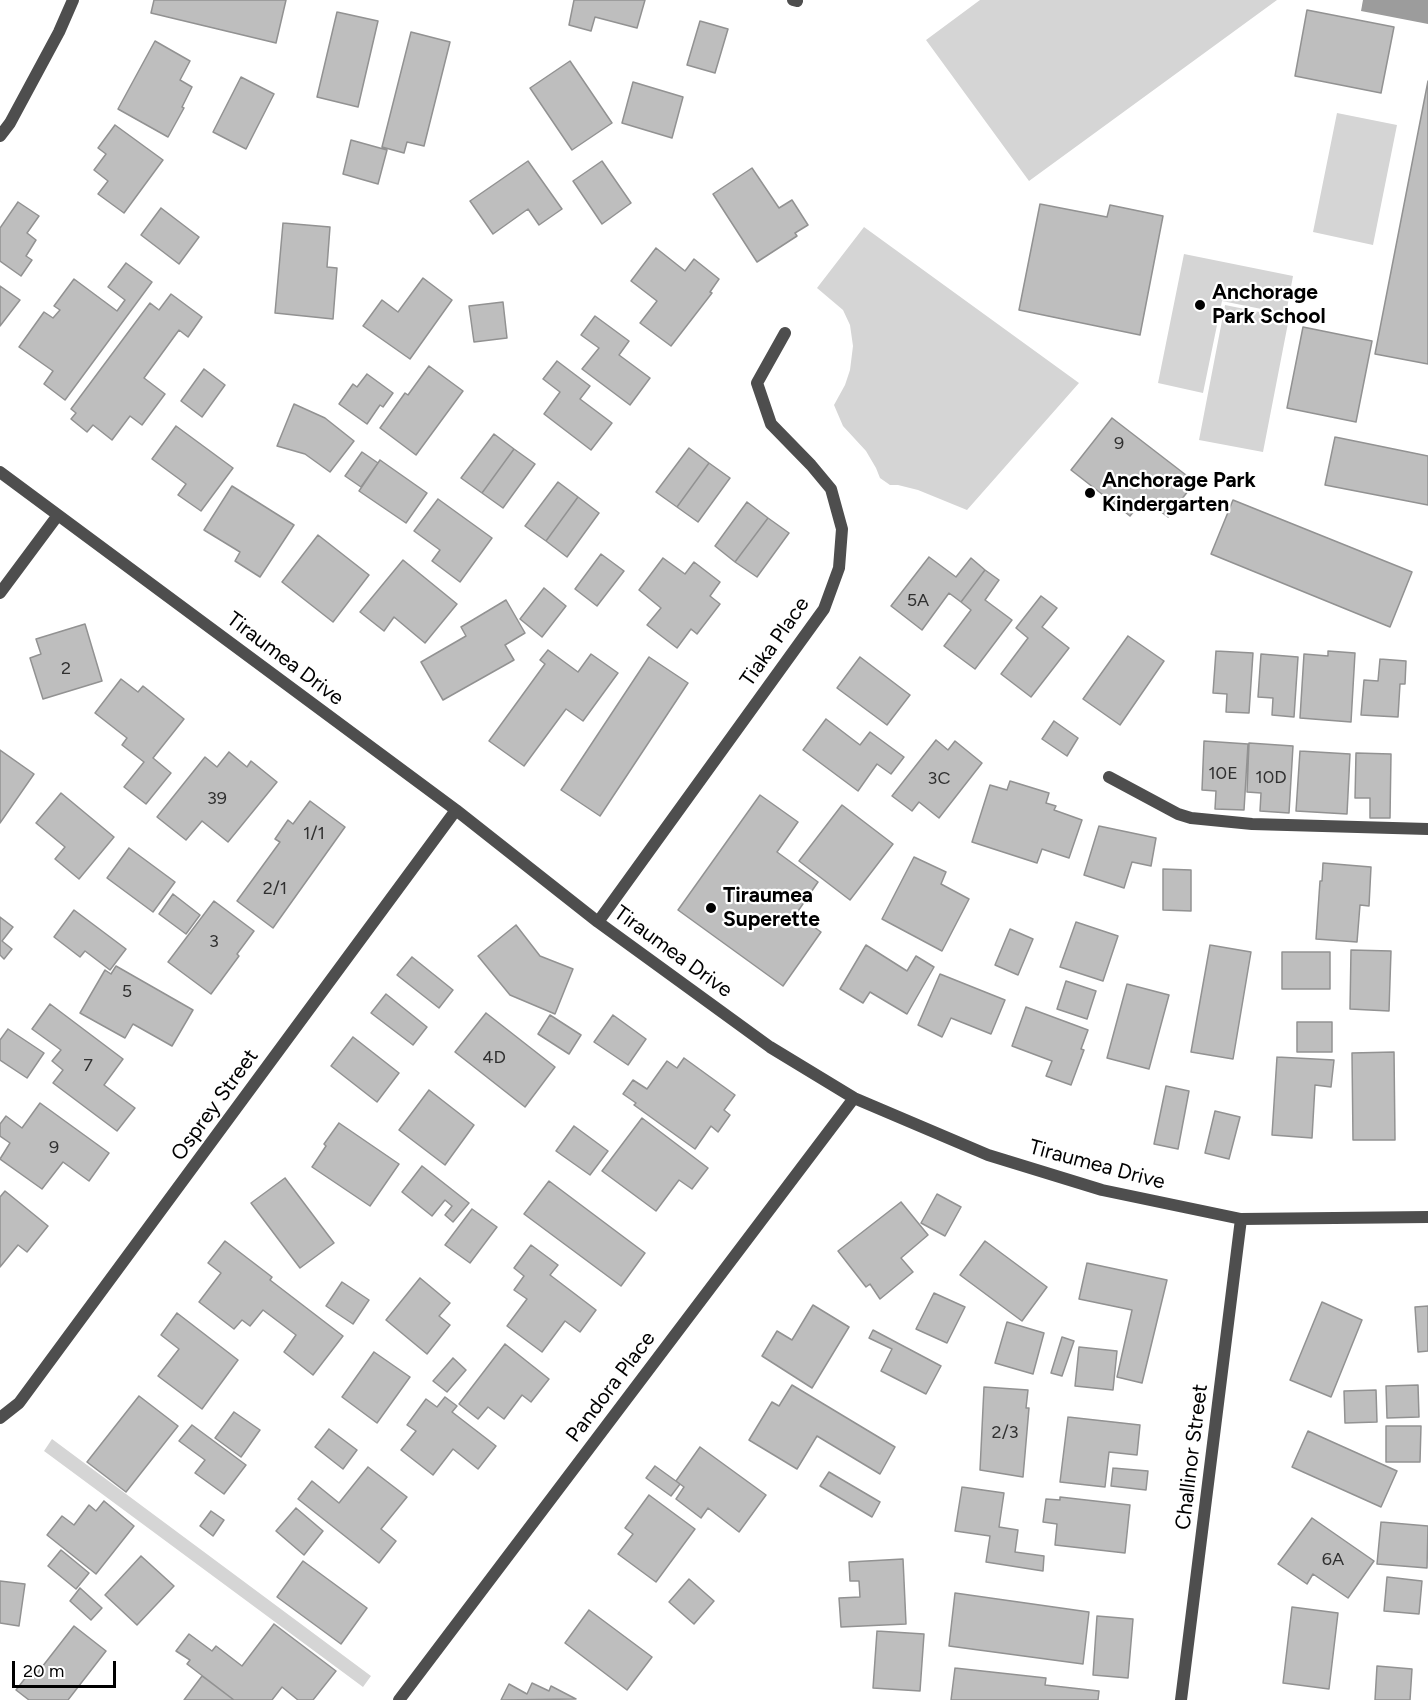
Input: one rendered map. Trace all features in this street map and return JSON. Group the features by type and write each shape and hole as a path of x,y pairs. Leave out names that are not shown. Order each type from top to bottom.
{"street":[{"path":"0,136 10,123 59,32 73,0"},
{"name":"Tiaka Place","path":"598,922 824,609 839,568 842,529 831,489 812,465 771,424 758,383 785,333"},
{"name":"Tiraumea Drive","path":"0,472 456,810 598,922 770,1047 854,1098 988,1155 1102,1190 1241,1219 1428,1217"},
{"path":"0,593 58,514"},
{"path":"1109,777 1178,814 1191,818 1252,824 1428,829"},
{"name":"Osprey Street","path":"0,1418 19,1403 456,810"},
{"name":"Pandora Place","path":"399,1700 854,1098"},
{"name":"Challinor Street","path":"1181,1700 1241,1219"}],"shaded area":[{"path":"980,0 1277,0 1029,181 926,40"},
{"path":"1363,0 1428,0 1428,24 1361,11"},
{"path":"1337,113 1397,125 1373,245 1313,232"},
{"path":"864,227 1079,383 967,510 918,490 890,485 880,478 866,451 843,426 834,405 850,370 853,346 850,325 843,310 817,288"},
{"path":"1184,254 1293,276 1286,314 1222,301 1203,393 1158,383"},
{"path":"1225,305 1289,318 1263,452 1199,440"},
{"path":"52,1439 371,1676 363,1687 44,1451"}],"building":[{"path":"154,0 286,0 276,43 151,13"},
{"path":"574,0 645,0 637,28 595,17 591,31 569,25"},
{"path":"1307,10 1394,27 1381,93 1295,76"},
{"path":"337,12 378,21 358,107 317,97"},
{"path":"700,21 728,29 715,73 687,65"},
{"path":"411,32 450,42 424,146 407,142 404,153 382,147"},
{"path":"155,41 190,61 180,80 192,87 182,107 184,108 168,137 118,109"},
{"path":"570,61 612,123 572,150 530,88"},
{"path":"241,77 274,94 246,149 213,132"},
{"path":"1428,81 1428,364 1375,354"},
{"path":"633,82 683,97 672,138 622,123"},
{"path":"115,125 163,160 124,213 98,194 108,181 94,170 106,154 98,148"},
{"path":"351,140 387,150 378,184 343,174"},
{"path":"528,161 562,209 539,225 528,209 493,234 470,201"},
{"path":"602,161 631,203 602,224 573,181"},
{"path":"752,168 779,208 792,200 808,225 795,233 797,236 757,262 713,194"},
{"path":"18,202 39,216 27,233 36,240 26,256 32,260 21,276 0,261 0,228"},
{"path":"1040,204 1107,217 1110,205 1163,216 1140,335 1019,310"},
{"path":"161,208 199,237 179,264 141,235"},
{"path":"283,223 330,227 327,267 337,268 333,319 275,313"},
{"path":"656,248 685,271 694,259 719,279 710,292 712,293 671,346 640,323 657,301 631,281"},
{"path":"126,263 152,282 65,400 44,384 53,371 19,347 44,312 53,318 60,310 54,306 74,279 117,311 125,300 108,287"},
{"path":"423,278 452,300 410,359 363,326 382,300 398,312"},
{"path":"0,286 20,300 0,326"},
{"path":"171,294 202,317 188,337 179,330 144,378 165,394 142,425 130,416 112,440 93,425 87,432 71,419 76,413 71,409 150,303 159,310"},
{"path":"503,302 507,338 474,342 469,306"},
{"path":"595,316 629,341 619,355 650,378 630,405 582,369 599,348 581,335"},
{"path":"1303,327 1372,341 1356,422 1287,408"},
{"path":"557,361 590,386 580,399 612,423 591,450 544,414 560,392 543,379"},
{"path":"429,366 463,391 416,455 380,428 405,393 408,395"},
{"path":"204,369 225,385 202,417 181,401"},
{"path":"367,374 393,393 383,407 380,405 367,424 339,404 353,384 357,387"},
{"path":"294,404 325,418 354,441 330,472 305,454 277,446"},
{"path":"1112,418 1195,482 1168,517 1144,499 1130,516 1071,470"},
{"path":"176,426 233,468 201,511 178,495 186,484 152,459"},
{"path":"494,434 514,449 482,493 461,478"},
{"path":"1335,437 1428,456 1428,505 1325,485"},
{"path":"689,448 709,463 677,507 656,492"},
{"path":"514,449 535,464 503,508 482,493"},
{"path":"362,452 378,463 361,487 345,476"},
{"path":"380,460 427,493 406,523 359,491"},
{"path":"709,463 730,478 698,522 677,507"},
{"path":"558,482 578,497 546,541 525,526"},
{"path":"232,486 294,525 260,577 235,561 240,552 204,530"},
{"path":"578,497 599,513 567,557 546,541"},
{"path":"438,499 492,538 460,582 432,561 440,550 414,531"},
{"path":"1233,500 1412,572 1390,627 1211,554"},
{"path":"747,502 768,518 735,562 715,546"},
{"path":"768,518 789,533 757,577 735,562"},
{"path":"318,535 369,575 333,622 282,582"},
{"path":"601,554 624,571 597,606 575,589"},
{"path":"929,557 956,577 971,558 985,570 961,602 949,593 922,630 891,606"},
{"path":"663,558 685,574 694,562 720,582 710,596 720,604 697,634 691,629 677,648 647,625 661,608 639,590"},
{"path":"403,560 457,604 425,643 394,617 384,631 360,612"},
{"path":"985,570 999,580 985,600 1012,620 975,669 944,646 971,610 961,602"},
{"path":"544,588 566,606 542,637 520,619"},
{"path":"1041,596 1057,608 1042,627 1069,648 1031,697 1001,674 1028,638 1016,628"},
{"path":"506,600 525,633 505,645 514,660 443,700 421,662 466,636 461,627"},
{"path":"85,624 102,681 43,699 30,658 41,654 36,639"},
{"path":"1128,636 1164,661 1120,725 1083,699"},
{"path":"548,650 578,672 591,654 618,673 583,721 566,709 524,766 489,741 545,664 540,660"},
{"path":"1216,651 1253,653 1249,713 1226,712 1227,694 1213,693"},
{"path":"1328,651 1355,653 1351,722 1300,718 1304,654 1328,656"},
{"path":"1261,654 1298,657 1294,717 1272,715 1273,698 1258,697"},
{"path":"649,657 688,683 600,816 561,790"},
{"path":"860,657 910,695 887,725 837,688"},
{"path":"1380,659 1406,661 1405,684 1400,684 1398,717 1361,715 1364,680 1378,681"},
{"path":"121,679 138,692 143,686 184,719 153,758 171,773 146,804 124,787 144,762 122,745 127,738 95,713"},
{"path":"826,719 860,745 870,732 904,757 891,774 877,764 858,791 803,750"},
{"path":"1054,721 1078,738 1067,756 1042,739"},
{"path":"936,740 948,750 955,741 982,763 939,818 919,802 912,811 892,796"},
{"path":"1204,741 1248,744 1244,810 1215,809 1216,791 1202,790"},
{"path":"1249,743 1293,746 1289,813 1260,811 1261,793 1247,792"},
{"path":"0,750 34,774 0,823"},
{"path":"1300,751 1350,754 1347,814 1296,811"},
{"path":"229,752 247,767 251,761 277,782 228,842 202,821 186,840 157,817 205,757 217,767"},
{"path":"1356,753 1391,754 1390,818 1370,818 1370,798 1355,798"},
{"path":"1010,781 1049,793 1046,803 1056,806 1054,810 1082,820 1069,858 1042,849 1037,863 972,842 990,785 1007,790"},
{"path":"61,793 114,837 79,879 55,859 65,847 36,823"},
{"path":"760,795 798,822 777,852 818,882 796,914 821,932 783,986 678,910"},
{"path":"310,801 345,827 273,928 237,901 280,842 275,839 288,820 293,824"},
{"path":"842,805 893,844 850,900 799,861"},
{"path":"1099,826 1156,838 1151,866 1132,862 1124,888 1084,875"},
{"path":"129,848 175,882 153,912 107,878"},
{"path":"914,857 946,872 941,884 969,899 942,951 882,919"},
{"path":"1323,863 1371,867 1369,906 1360,905 1357,942 1316,939"},
{"path":"1163,869 1191,870 1191,911 1163,910"},
{"path":"173,894 200,915 186,934 159,914"},
{"path":"214,901 254,931 211,994 168,962"},
{"path":"74,910 126,949 110,970 85,951 80,957 54,937"},
{"path":"0,917 13,927 2,941 12,949 4,959 0,955"},
{"path":"1076,922 1118,936 1103,981 1060,967"},
{"path":"516,925 540,956 573,969 555,1014 510,995 478,956"},
{"path":"1010,929 1033,939 1018,975 995,965"},
{"path":"866,945 907,971 916,956 934,967 907,1014 870,992 863,1003 840,989"},
{"path":"1210,945 1251,952 1233,1059 1191,1052"},
{"path":"1351,950 1391,951 1389,1011 1350,1009"},
{"path":"1282,952 1330,952 1330,989 1282,989"},
{"path":"412,957 453,990 439,1008 397,975"},
{"path":"116,966 193,1010 172,1046 133,1024 125,1038 80,1013 105,970 111,974"},
{"path":"940,974 1005,1000 991,1034 951,1018 942,1037 918,1025"},
{"path":"1066,981 1096,991 1087,1019 1057,1009"},
{"path":"1127,984 1169,995 1149,1069 1107,1058"},
{"path":"386,994 427,1027 413,1045 371,1013"},
{"path":"50,1004 123,1059 104,1085 135,1108 117,1131 53,1083 63,1070 52,1061 61,1050 32,1029"},
{"path":"1026,1007 1088,1030 1081,1049 1084,1050 1071,1085 1046,1076 1052,1061 1012,1046"},
{"path":"486,1013 555,1067 525,1107 455,1052"},
{"path":"550,1015 581,1035 569,1054 538,1034"},
{"path":"613,1015 646,1039 628,1065 594,1042"},
{"path":"1297,1022 1332,1022 1332,1052 1297,1052"},
{"path":"8,1029 44,1053 27,1078 0,1060 0,1040"},
{"path":"353,1037 399,1073 377,1102 331,1066"},
{"path":"1394,1052 1395,1140 1353,1140 1352,1053"},
{"path":"1277,1057 1334,1060 1331,1087 1315,1085 1312,1138 1272,1135"},
{"path":"684,1058 735,1095 724,1110 730,1115 718,1132 711,1126 695,1149 634,1105 636,1103 623,1094 633,1080 647,1089 667,1061 677,1068"},
{"path":"1166,1086 1189,1091 1178,1149 1154,1144"},
{"path":"429,1090 474,1125 445,1165 399,1130"},
{"path":"40,1103 109,1153 89,1181 63,1162 42,1189 0,1159 10,1143 0,1136 0,1124 6,1116 22,1128"},
{"path":"1215,1111 1240,1117 1229,1159 1205,1153"},
{"path":"642,1118 708,1168 692,1189 679,1180 656,1211 602,1171"},
{"path":"339,1123 399,1164 370,1206 312,1167 326,1146 324,1144"},
{"path":"574,1126 608,1151 590,1175 556,1151"},
{"path":"422,1166 469,1203 453,1222 445,1215 452,1206 445,1200 432,1216 402,1192"},
{"path":"285,1178 334,1243 300,1268 251,1203"},
{"path":"549,1181 645,1253 621,1286 524,1214"},
{"path":"5,1191 48,1226 27,1252 18,1245 0,1267 0,1197"},
{"path":"937,1194 961,1207 945,1236 921,1223"},
{"path":"901,1202 928,1235 901,1258 913,1272 880,1299 870,1284 866,1287 838,1251"},
{"path":"472,1209 497,1227 470,1263 445,1245"},
{"path":"225,1241 272,1277 270,1280 343,1336 313,1375 284,1352 296,1335 263,1310 250,1326 242,1320 234,1329 199,1302 221,1273 208,1263"},
{"path":"985,1241 1047,1287 1022,1321 960,1275"},
{"path":"531,1245 558,1265 550,1275 596,1310 580,1332 565,1321 542,1352 507,1326 527,1299 514,1290 524,1276 514,1268"},
{"path":"1087,1263 1167,1280 1142,1383 1117,1377 1132,1310 1079,1299"},
{"path":"420,1278 450,1303 439,1316 450,1325 427,1354 386,1320"},
{"path":"342,1282 369,1300 353,1324 326,1306"},
{"path":"934,1293 965,1307 947,1343 916,1329"},
{"path":"1322,1302 1362,1320 1331,1397 1290,1380"},
{"path":"813,1305 849,1327 812,1388 762,1356 777,1331 792,1340"},
{"path":"1428,1306 1428,1351 1418,1352 1415,1307"},
{"path":"177,1313 238,1360 202,1409 158,1376 179,1349 161,1335"},
{"path":"1007,1322 1044,1333 1033,1374 995,1363"},
{"path":"873,1330 941,1366 926,1394 881,1371 892,1349 869,1338"},
{"path":"1062,1337 1074,1341 1062,1376 1051,1373"},
{"path":"505,1344 549,1379 531,1402 522,1395 504,1419 488,1407 478,1419 459,1404"},
{"path":"1079,1347 1117,1351 1113,1390 1075,1386"},
{"path":"374,1352 410,1377 377,1423 342,1397"},
{"path":"453,1358 466,1370 447,1392 433,1381"},
{"path":"792,1385 895,1447 880,1474 817,1436 797,1469 749,1440 772,1402 779,1406"},
{"path":"1418,1385 1419,1417 1387,1418 1386,1386"},
{"path":"984,1387 1028,1390 1026,1408 1029,1408 1023,1477 980,1470"},
{"path":"1376,1390 1377,1422 1345,1423 1344,1391"},
{"path":"139,1396 178,1426 126,1492 87,1462"},
{"path":"445,1397 457,1406 452,1412 496,1446 478,1469 453,1449 433,1475 401,1450 416,1431 407,1425 426,1399 437,1407"},
{"path":"234,1412 260,1430 241,1457 215,1438"},
{"path":"1068,1417 1140,1425 1137,1455 1109,1452 1105,1487 1060,1482"},
{"path":"192,1425 246,1465 224,1494 195,1473 205,1460 179,1441"},
{"path":"1386,1426 1421,1426 1420,1462 1386,1462"},
{"path":"329,1429 357,1450 343,1469 315,1447"},
{"path":"1308,1431 1397,1471 1381,1507 1292,1467"},
{"path":"700,1447 766,1495 739,1532 708,1508 701,1518 676,1499 684,1487 676,1481"},
{"path":"655,1466 680,1484 671,1496 646,1478"},
{"path":"368,1467 407,1497 381,1529 396,1541 379,1563 298,1499 312,1481 339,1503"},
{"path":"1113,1468 1148,1471 1146,1490 1111,1486"},
{"path":"829,1472 880,1502 872,1517 820,1486"},
{"path":"962,1487 1004,1493 999,1527 1018,1530 1015,1552 1044,1556 1043,1571 986,1562 990,1536 955,1531"},
{"path":"649,1495 695,1529 656,1582 618,1554 633,1534 625,1528"},
{"path":"1060,1497 1130,1505 1125,1553 1055,1545 1057,1524 1043,1522 1046,1499 1060,1500"},
{"path":"104,1501 134,1526 96,1574 47,1535 62,1516 74,1525 89,1505 96,1511"},
{"path":"296,1508 323,1531 304,1555 276,1531"},
{"path":"211,1511 224,1520 213,1536 200,1526"},
{"path":"1312,1518 1374,1561 1348,1598 1313,1574 1307,1584 1278,1564"},
{"path":"1381,1522 1428,1526 1427,1568 1377,1564"},
{"path":"61,1550 89,1573 76,1589 48,1566"},
{"path":"141,1556 174,1586 137,1625 105,1595"},
{"path":"903,1559 906,1624 841,1627 839,1598 860,1597 859,1581 850,1581 849,1562"},
{"path":"303,1561 367,1608 341,1644 277,1597"},
{"path":"1387,1577 1422,1581 1419,1614 1384,1611"},
{"path":"689,1579 714,1601 694,1624 669,1602"},
{"path":"0,1581 25,1584 19,1626 0,1623"},
{"path":"80,1588 102,1608 91,1620 70,1601"},
{"path":"955,1593 1089,1612 1083,1664 949,1646"},
{"path":"1292,1607 1338,1613 1329,1689 1283,1683"},
{"path":"589,1610 652,1657 627,1690 565,1643"},
{"path":"1097,1616 1133,1619 1128,1678 1093,1675"},
{"path":"274,1624 336,1671 313,1700 298,1700 282,1687 272,1700 234,1700 187,1664 190,1660 176,1651 189,1634 212,1651 216,1646 242,1666"},
{"path":"74,1626 106,1651 68,1700 29,1700 16,1690 30,1672 35,1676"},
{"path":"877,1631 924,1634 920,1691 873,1688"},
{"path":"1377,1666 1412,1669 1410,1700 1375,1700"},
{"path":"955,1668 1046,1678 1045,1685 1099,1691 1098,1700 951,1700"},
{"path":"202,1676 234,1700 184,1700"},
{"path":"532,1683 549,1691 551,1686 576,1699 501,1700 509,1684 527,1694"}],"place":[{"name":"Anchorage Park School","path":"1200,305"},
{"name":"Anchorage Park Kindergarten","path":"1090,493"},
{"name":"Tiraumea Superette","path":"711,908"}]}
